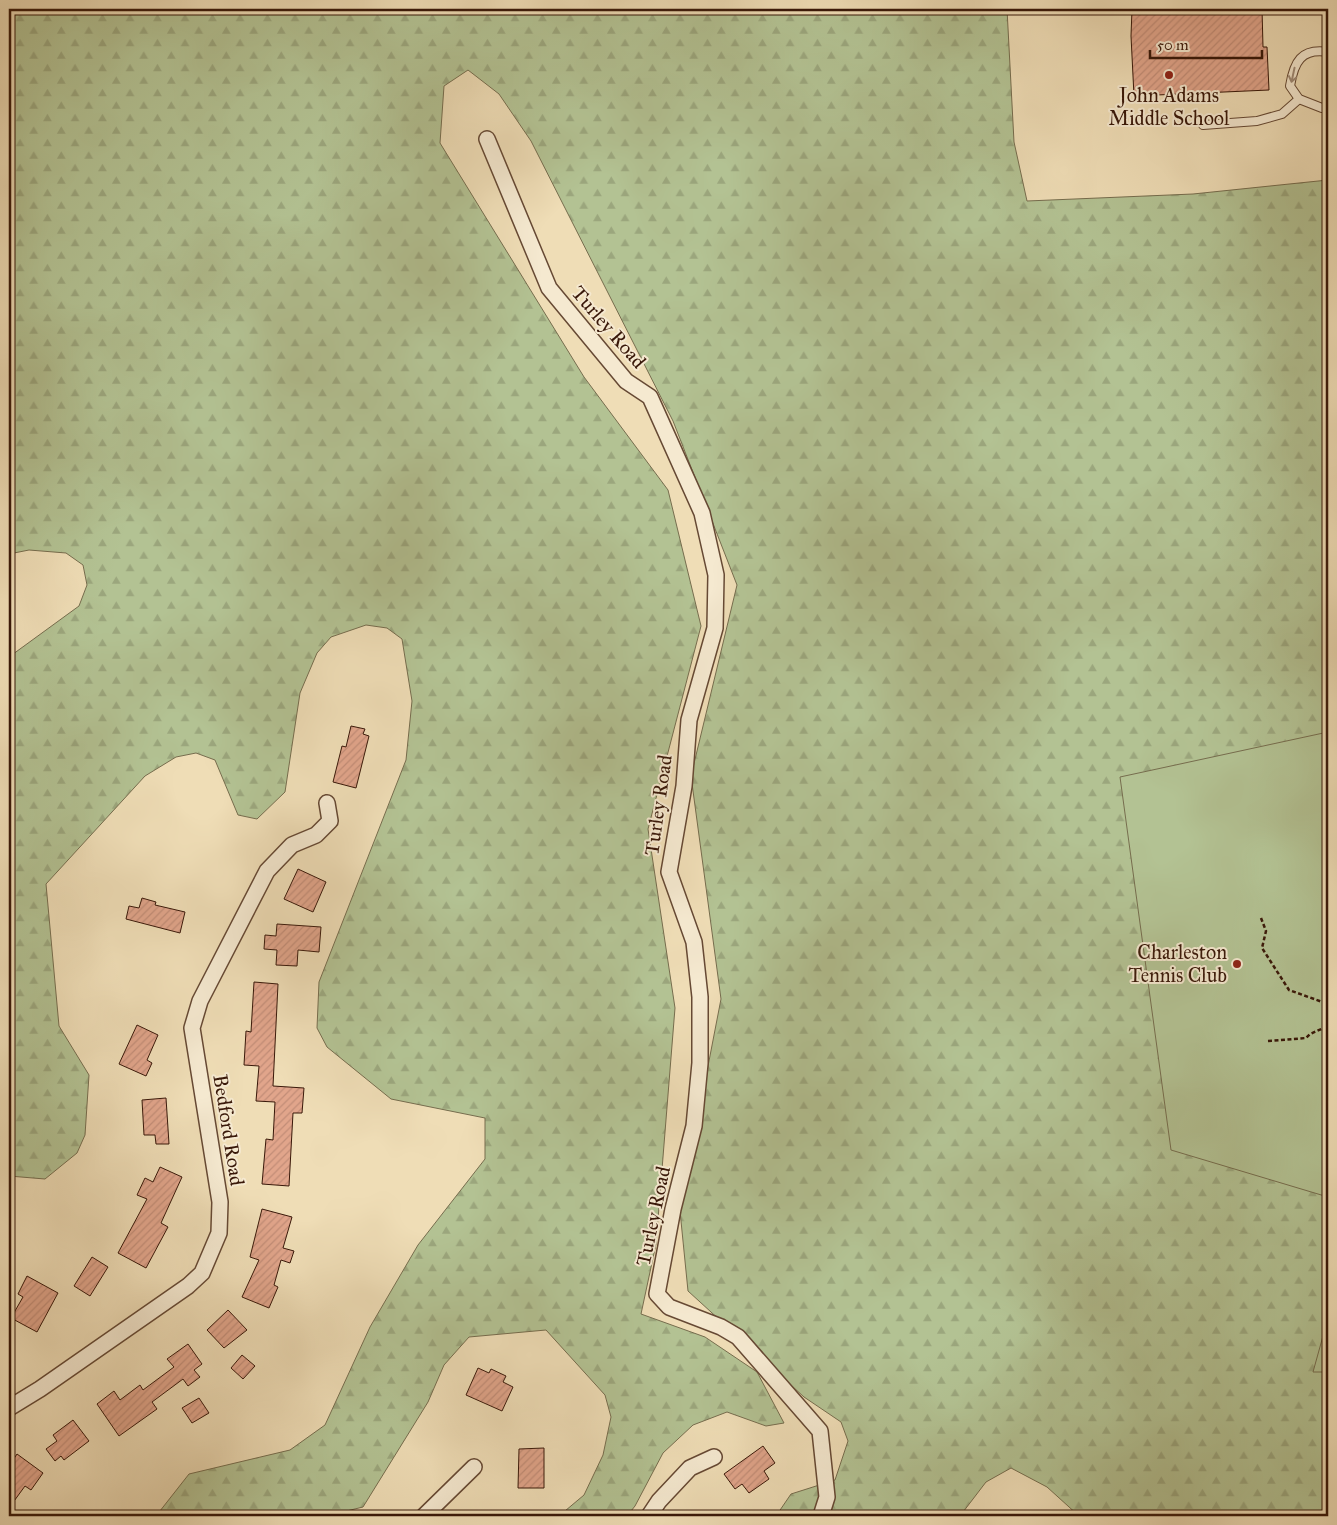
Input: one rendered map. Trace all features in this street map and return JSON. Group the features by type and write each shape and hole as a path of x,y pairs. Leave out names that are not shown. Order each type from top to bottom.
{"street":[{"name":"Turley Road","path":"487,139 549,288 626,381 650,396 702,513 716,575 715,628 689,720 684,786 669,872 694,942 700,997 700,1062 694,1126 673,1209 657,1294 669,1307 721,1327 738,1337 820,1431 827,1497 821,1516"},
{"name":"Bedford Road","path":"9,1408 40,1389 188,1286 202,1273 219,1233 220,1202 192,1028 200,1001 268,871 292,845 316,835 330,821 327,803"},
{"path":"649,1516 659,1501 690,1468 714,1457"},
{"path":"424,1516 474,1467"}],"lane":[{"path":"1328,52 1319,51 1303,55 1293,69 1290,86 1299,99 1322,108 1328,108"},
{"path":"1203,125 1257,121 1282,114 1299,99"}],"path":[{"path":"1261,918 1266,931 1262,948 1289,990 1328,1004"},
{"path":"1268,1041 1306,1038 1310,1034 1328,1026"}],"green space":[{"path":"9,9 1007,9 1014,142 1027,201 1193,194 1328,180 1328,1516 1079,1516 1047,1487 1011,1468 986,1482 960,1516 776,1516 791,1494 835,1480 848,1441 841,1422 804,1397 688,1291 680,1211 721,999 691,776 737,585 673,421 531,141 499,94 468,70 444,86 440,143 584,377 668,490 701,626 648,829 675,1008 656,1244 641,1314 705,1337 757,1372 784,1423 766,1426 727,1412 693,1425 663,1453 635,1506 627,1516 559,1516 584,1495 603,1455 611,1417 605,1395 546,1330 469,1337 444,1365 428,1402 363,1507 326,1516 156,1516 189,1474 290,1450 325,1425 370,1327 418,1245 485,1159 485,1118 391,1099 327,1047 317,1028 319,982 406,760 412,701 402,639 387,628 366,625 331,637 317,653 300,693 285,792 257,819 238,815 215,760 196,753 176,757 145,776 46,884 59,1026 89,1075 85,1135 77,1153 45,1179 9,1176 9,657 79,606 87,585 83,565 66,553 29,550 9,554"},
{"name":"Charleston Tennis Club","path":"1328,732 1328,1197 1171,1150 1120,777"},
{"path":"1328,1318 1328,1372 1313,1372"}],"building":[{"path":"1132,9 1262,9 1263,47 1267,47 1269,90 1134,96 1131,36"},
{"path":"351,726 365,729 363,734 369,736 356,788 333,782 342,746 346,747"},
{"path":"298,869 326,882 313,912 284,899"},
{"path":"142,898 156,902 155,905 185,912 180,933 126,919 129,906 139,908"},
{"path":"277,924 321,927 319,952 298,950 297,966 276,965 277,950 264,949 265,935 276,936"},
{"path":"254,982 278,984 273,1086 304,1088 302,1113 293,1113 289,1186 262,1184 266,1139 273,1140 275,1102 256,1101 259,1066 244,1065 246,1031 251,1032"},
{"path":"137,1025 158,1035 147,1060 152,1063 146,1076 119,1064"},
{"path":"166,1098 169,1144 156,1144 155,1135 144,1135 142,1100"},
{"path":"160,1167 182,1177 161,1223 168,1227 146,1268 118,1253 147,1199 137,1195 145,1178 153,1182"},
{"path":"262,1209 292,1217 283,1248 294,1251 290,1263 281,1260 274,1285 278,1287 269,1308 242,1297 259,1260 250,1257"},
{"path":"92,1257 108,1267 90,1296 74,1286"},
{"path":"27,1276 58,1293 37,1332 11,1318 23,1297 18,1294"},
{"path":"228,1310 247,1330 224,1348 207,1330"},
{"path":"188,1344 202,1364 194,1370 200,1377 188,1386 183,1379 152,1402 157,1409 119,1436 97,1404 114,1391 120,1400 140,1385 143,1390 174,1367 167,1359"},
{"path":"242,1355 255,1366 243,1379 231,1368"},
{"path":"478,1368 489,1373 491,1369 506,1376 503,1382 513,1387 502,1411 466,1395"},
{"path":"199,1398 209,1413 192,1423 182,1408"},
{"path":"73,1420 89,1441 64,1460 61,1456 55,1461 46,1449 57,1441 53,1435"},
{"path":"763,1446 775,1463 764,1471 769,1479 749,1493 742,1484 735,1489 724,1474"},
{"path":"544,1448 544,1488 518,1488 519,1449"},
{"path":"17,1454 43,1473 31,1490 25,1486 9,1508 9,1466"}],"place":[{"name":"John Adams Middle School","path":"1169,75"},
{"name":"Charleston Tennis Club","path":"1237,964"}]}
